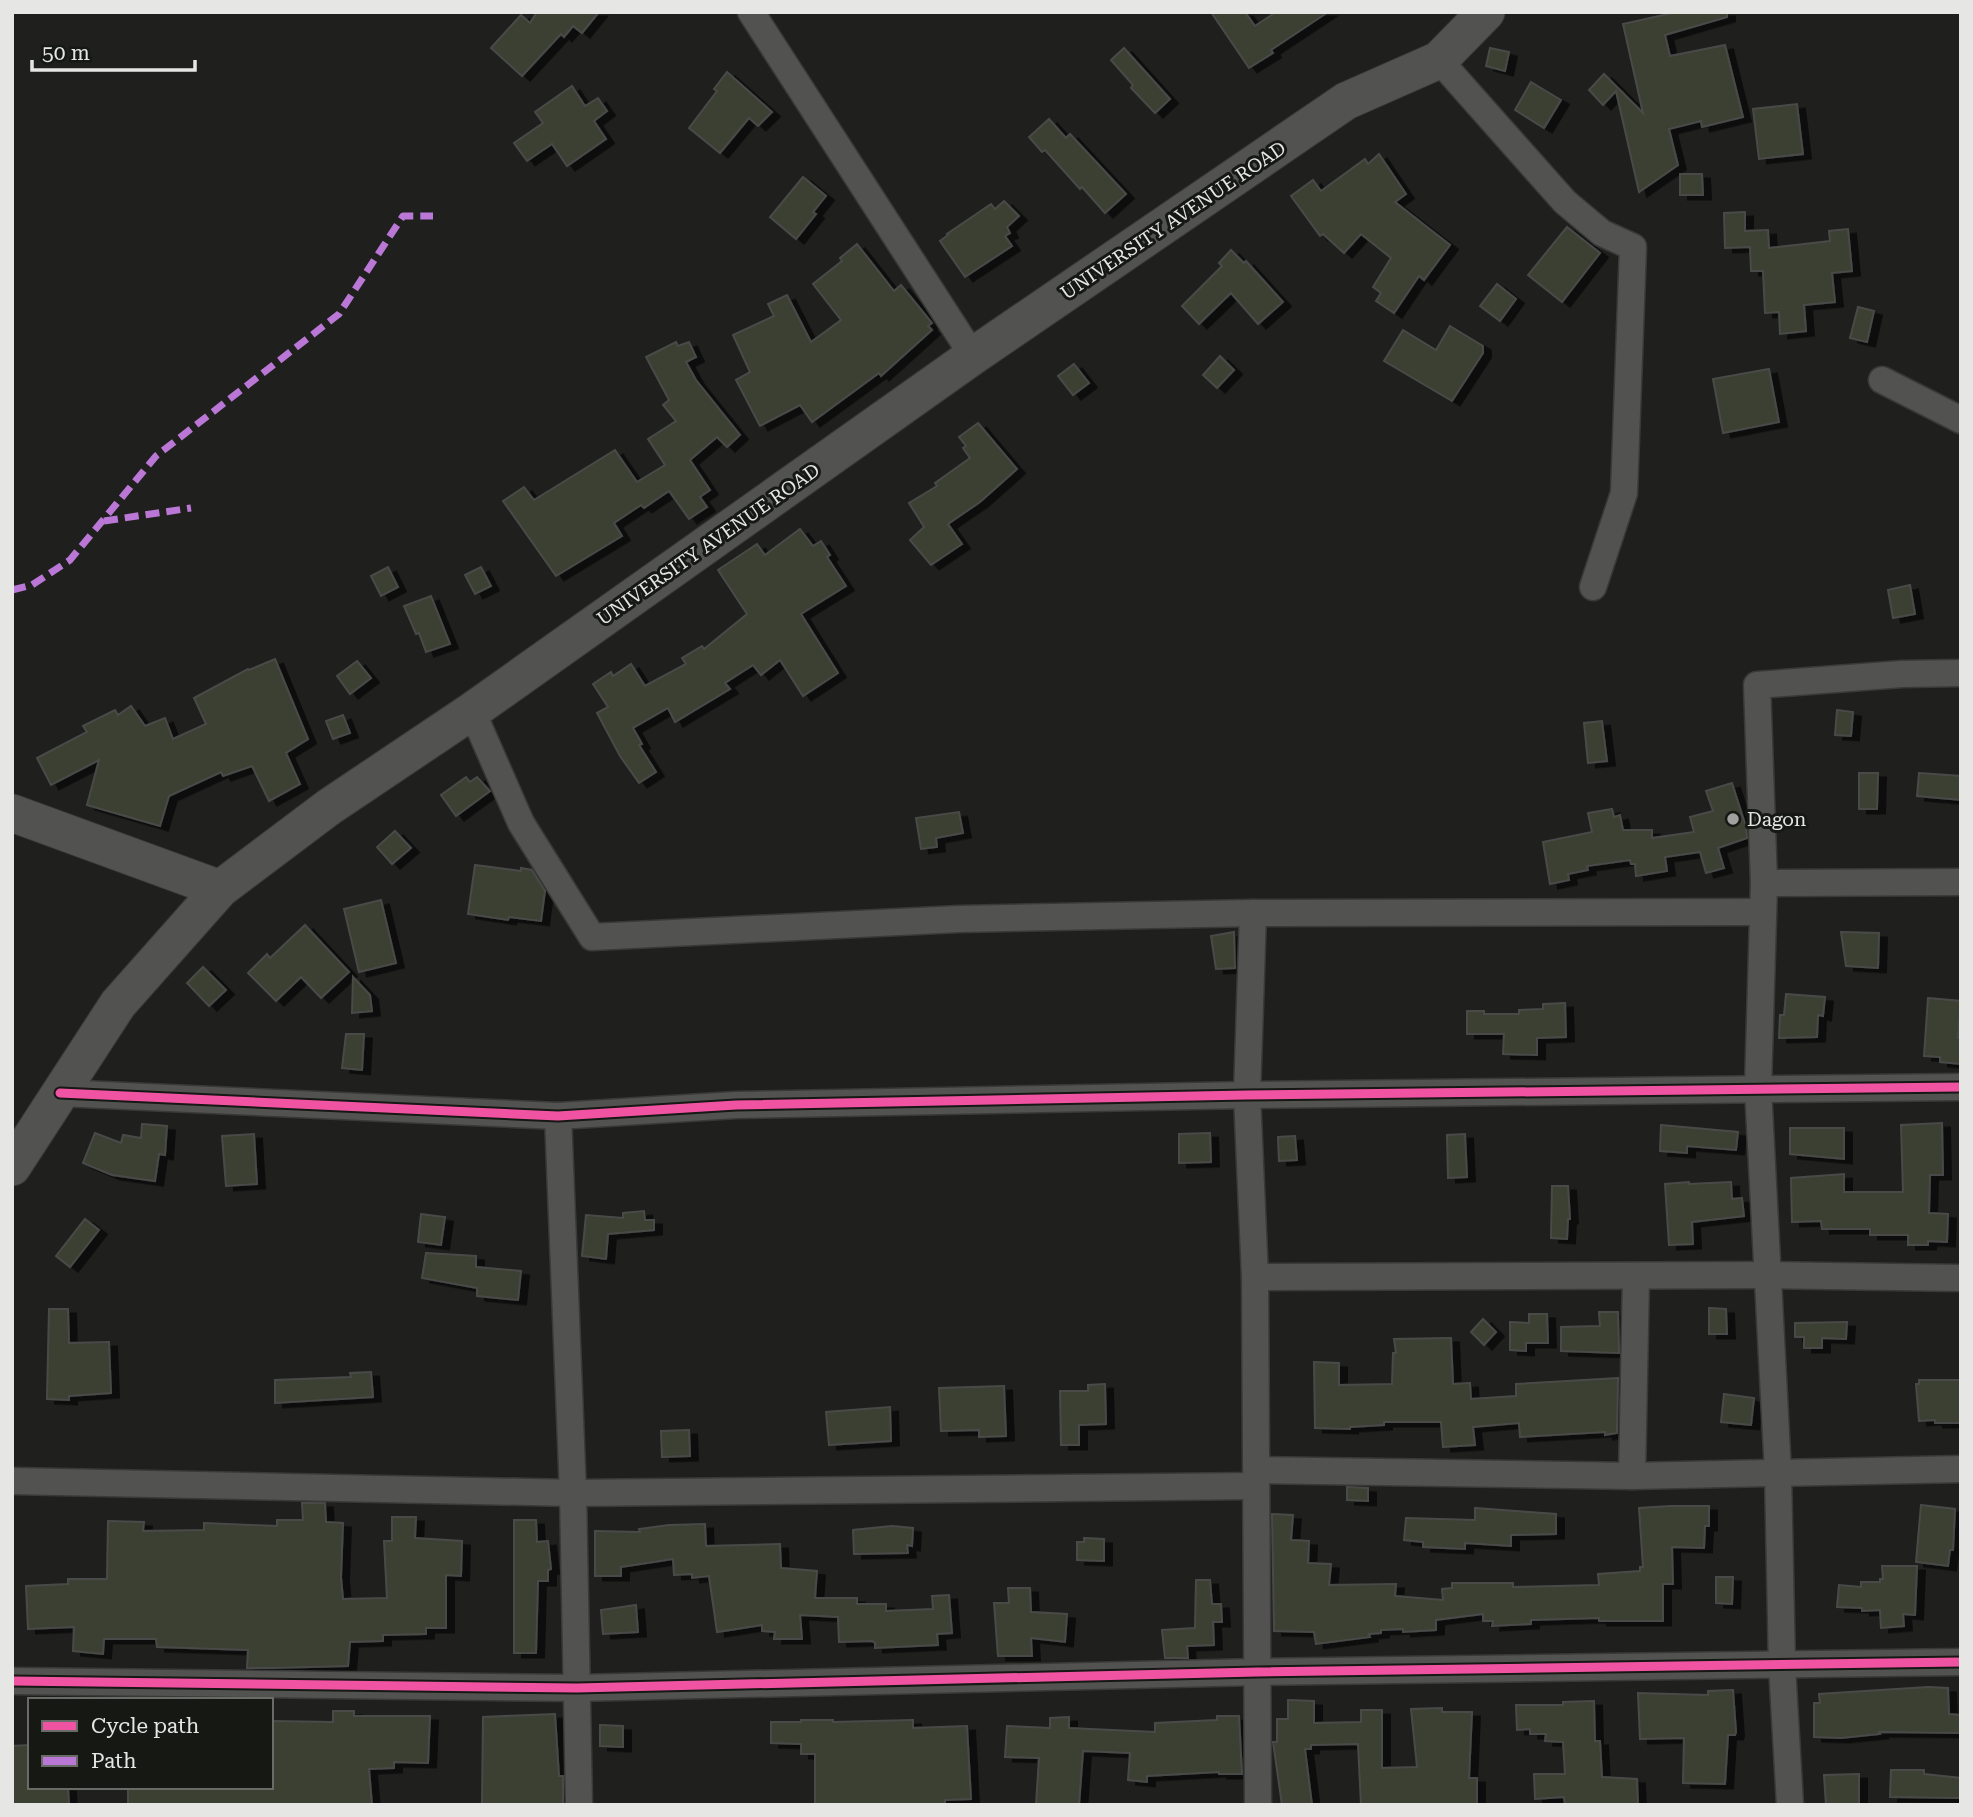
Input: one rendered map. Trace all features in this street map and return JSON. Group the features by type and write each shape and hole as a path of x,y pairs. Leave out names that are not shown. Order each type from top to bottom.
{"main road":[{"name":"UNIVERSITY AVENUE ROAD","path":"12,1167 118,1004 220,889 329,807 472,711 973,356 1346,101 1439,60 1486,12"},
{"path":"12,813 220,889"}],"street":[{"path":"751,12 973,356"},
{"path":"1439,60 1565,202 1602,233 1633,247 1624,493 1593,587"},
{"path":"1882,380 1961,420"},
{"path":"1790,1805 1782,1666 1778,1473 1758,1088 1764,883 1757,685 1902,674 1961,673"},
{"path":"472,711 521,823 592,937 959,919 1253,914 1763,912"},
{"path":"1764,883 1961,882"},
{"path":"1253,914 1247,1095 1255,1278 1258,1805"},
{"path":"60,1093 558,1116 736,1105 1247,1095 1961,1087"},
{"path":"558,1116 573,1493 579,1805"},
{"path":"1255,1278 1768,1275 1961,1278"},
{"path":"1632,1476 1636,1276"},
{"path":"12,1481 573,1493 1256,1478 1632,1476 1961,1469"},
{"path":"12,1681 577,1688 1257,1672 1961,1662"}],"building":[{"path":"537,12 599,12 582,33 573,26 564,37 561,34 522,76 491,48 521,15 530,23"},
{"path":"1211,12 1245,12 1255,26 1276,12 1328,12 1249,68"},
{"path":"1677,12 1727,12 1727,17 1665,35 1670,56 1725,45 1743,117 1702,127 1701,121 1669,129 1678,165 1639,192 1616,91 1603,105 1589,90 1604,74 1643,113 1623,24"},
{"path":"1124,48 1170,99 1155,113 1131,88 1133,85 1111,60"},
{"path":"1490,48 1509,52 1505,71 1486,66"},
{"path":"727,72 772,112 758,126 749,118 720,153 689,128 717,91 714,89"},
{"path":"1531,82 1561,100 1544,128 1515,110"},
{"path":"572,86 585,106 598,98 607,111 594,121 606,139 567,166 552,144 527,161 514,143 543,123 535,112"},
{"path":"1797,104 1803,154 1759,159 1753,109"},
{"path":"1049,119 1066,138 1070,134 1126,194 1105,213 1045,150 1042,152 1029,137"},
{"path":"1379,154 1406,194 1395,202 1450,245 1424,280 1419,276 1394,313 1376,301 1381,293 1373,287 1391,258 1361,234 1344,253 1323,234 1320,236 1291,196 1313,180 1321,191 1365,159 1368,164"},
{"path":"1680,174 1702,174 1703,195 1680,195"},
{"path":"803,177 826,196 796,239 770,217"},
{"path":"1004,201 1019,216 1007,227 1010,233 1005,236 1012,246 965,277 940,241 991,204 995,209"},
{"path":"1745,212 1745,231 1768,230 1769,248 1830,241 1829,231 1848,229 1852,271 1832,273 1835,302 1804,305 1806,331 1780,334 1779,312 1765,313 1763,271 1751,271 1750,247 1725,248 1724,213"},
{"path":"1567,227 1600,253 1562,302 1528,275"},
{"path":"857,244 894,291 901,285 932,323 928,326 932,330 881,376 879,373 812,422 800,405 760,426 736,380 750,372 733,335 774,316 768,304 787,295 811,342 841,320 813,284 842,261 840,258"},
{"path":"1231,250 1244,263 1246,261 1283,302 1258,324 1231,293 1199,324 1182,306 1222,266 1219,263"},
{"path":"1497,284 1516,299 1500,321 1480,306"},
{"path":"1858,307 1874,311 1867,342 1850,338"},
{"path":"1450,326 1483,346 1483,353 1452,401 1384,361 1403,330 1436,350"},
{"path":"676,342 678,346 689,342 696,357 686,362 696,380 740,435 727,447 717,437 690,460 710,490 700,497 707,507 689,519 669,491 644,508 641,505 614,523 622,536 556,576 503,501 524,487 534,500 615,450 637,482 665,465 648,439 676,421 663,405 669,400 646,357"},
{"path":"1220,356 1234,370 1217,388 1203,375"},
{"path":"1074,364 1089,383 1073,395 1058,376"},
{"path":"1769,369 1779,422 1723,433 1713,379"},
{"path":"978,423 1017,469 980,502 948,524 962,544 931,565 910,540 924,527 909,503 937,486 935,483 970,458 959,437"},
{"path":"800,529 813,546 821,541 830,555 827,557 846,586 801,614 838,673 803,696 780,660 761,675 753,665 725,683 730,689 675,722 668,708 633,728 642,744 639,745 656,772 639,783 620,756 597,713 608,707 593,684 611,672 613,676 631,664 645,686 686,664 682,658 702,646 704,649 747,614 718,570 757,544 765,555"},
{"path":"388,567 398,587 381,596 371,576"},
{"path":"481,567 491,586 475,594 465,575"},
{"path":"1910,585 1915,614 1893,618 1888,590"},
{"path":"431,596 450,644 426,652 404,606"},
{"path":"275,659 308,739 286,753 300,784 269,801 252,766 223,776 221,772 169,796 160,826 87,805 99,760 51,785 37,758 87,732 83,726 115,710 118,715 131,706 145,726 165,718 173,739 206,724 194,698 248,669"},
{"path":"357,661 371,678 350,694 337,676"},
{"path":"1837,710 1853,712 1851,736 1835,735"},
{"path":"343,715 350,733 333,739 326,721"},
{"path":"1602,721 1607,761 1588,763 1584,723"},
{"path":"1859,773 1878,773 1877,809 1859,809"},
{"path":"1919,773 1961,776 1961,800 1917,796"},
{"path":"466,777 470,782 477,777 490,791 456,816 441,795"},
{"path":"1732,783 1747,838 1718,848 1724,868 1706,873 1700,852 1665,857 1667,871 1636,876 1635,864 1631,864 1630,860 1587,866 1588,870 1568,874 1569,880 1550,884 1543,842 1592,832 1588,813 1612,809 1614,817 1620,815 1623,830 1652,830 1652,838 1694,832 1690,817 1713,811 1706,791"},
{"path":"959,812 963,833 936,838 937,847 921,849 916,818"},
{"path":"395,831 411,848 392,864 377,847"},
{"path":"475,865 532,870 545,891 541,921 509,917 508,920 468,914"},
{"path":"381,900 396,963 359,972 344,909"},
{"path":"305,925 349,972 321,998 301,977 276,1001 248,973 267,954 270,958"},
{"path":"1234,932 1235,968 1216,969 1211,936"},
{"path":"1841,932 1879,933 1878,968 1846,966"},
{"path":"203,967 226,990 209,1006 187,983"},
{"path":"353,977 370,995 372,1011 352,1013"},
{"path":"1786,994 1825,997 1823,1016 1818,1015 1817,1037 1779,1038 1780,1015 1784,1015"},
{"path":"1928,998 1961,1001 1958,1038 1961,1039 1961,1064 1940,1062 1940,1057 1924,1056"},
{"path":"1565,1003 1566,1037 1537,1038 1537,1055 1503,1054 1504,1034 1467,1034 1467,1011 1519,1014 1519,1010 1543,1009 1543,1004"},
{"path":"346,1034 364,1034 362,1070 342,1068"},
{"path":"1942,1123 1943,1175 1930,1175 1929,1213 1948,1214 1947,1242 1928,1241 1928,1245 1908,1245 1908,1235 1870,1235 1870,1229 1822,1229 1821,1221 1792,1222 1791,1178 1844,1174 1844,1192 1903,1192 1901,1125"},
{"path":"142,1124 167,1126 165,1155 159,1154 155,1181 112,1175 83,1163 95,1133 121,1143 123,1135 141,1138"},
{"path":"1661,1125 1738,1132 1736,1150 1687,1146 1687,1153 1660,1151"},
{"path":"1790,1128 1844,1128 1844,1159 1790,1154"},
{"path":"1210,1133 1211,1162 1179,1163 1179,1134"},
{"path":"254,1134 257,1184 226,1186 222,1136"},
{"path":"1465,1134 1467,1177 1448,1178 1447,1135"},
{"path":"1295,1136 1297,1160 1279,1161 1278,1137"},
{"path":"1731,1182 1732,1199 1742,1198 1744,1216 1692,1222 1693,1244 1669,1245 1665,1184"},
{"path":"1552,1186 1568,1186 1570,1219 1567,1239 1551,1238"},
{"path":"644,1211 645,1220 654,1220 654,1230 608,1234 606,1259 582,1256 586,1215 623,1218 623,1213"},
{"path":"421,1214 445,1217 441,1245 418,1242"},
{"path":"85,1219 99,1230 70,1267 56,1256"},
{"path":"426,1253 476,1256 476,1267 521,1271 518,1300 477,1296 477,1288 422,1278"},
{"path":"1709,1308 1726,1309 1727,1334 1709,1334"},
{"path":"49,1309 68,1309 69,1343 109,1342 111,1393 69,1396 69,1400 47,1399"},
{"path":"1599,1312 1618,1312 1619,1353 1561,1351 1561,1327 1600,1326"},
{"path":"1529,1314 1547,1314 1548,1343 1526,1343 1526,1351 1510,1350 1510,1322 1529,1323"},
{"path":"1483,1319 1496,1332 1484,1345 1471,1332"},
{"path":"1847,1322 1846,1339 1822,1338 1822,1348 1804,1348 1804,1337 1795,1337 1795,1323"},
{"path":"1451,1338 1453,1384 1470,1383 1471,1399 1516,1396 1516,1384 1618,1378 1617,1433 1520,1437 1519,1423 1473,1427 1475,1445 1443,1447 1441,1422 1384,1422 1384,1425 1350,1429 1315,1428 1314,1362 1339,1363 1339,1385 1392,1384 1393,1353 1396,1353 1394,1339"},
{"path":"371,1372 373,1397 275,1403 275,1380 351,1377 350,1373"},
{"path":"1919,1380 1961,1380 1961,1423 1919,1421 1916,1384 1919,1384"},
{"path":"1105,1384 1106,1424 1079,1425 1079,1445 1061,1445 1060,1391 1088,1391 1088,1385"},
{"path":"1004,1386 1006,1436 979,1437 979,1430 941,1431 939,1388"},
{"path":"1724,1394 1754,1398 1751,1425 1721,1422"},
{"path":"890,1407 891,1441 829,1445 826,1412"},
{"path":"689,1430 690,1456 662,1457 661,1431"},
{"path":"1347,1487 1368,1488 1368,1501 1347,1500"},
{"path":"302,1503 325,1503 326,1522 343,1523 343,1599 387,1598 384,1541 392,1541 392,1517 416,1517 415,1538 462,1541 461,1576 446,1575 446,1628 426,1628 426,1634 383,1635 383,1641 350,1642 348,1666 272,1668 247,1668 248,1650 157,1647 156,1639 104,1639 103,1654 73,1651 74,1627 28,1629 26,1586 68,1584 68,1579 107,1579 108,1521 144,1522 143,1531 204,1530 204,1523 277,1526 277,1520 303,1520"},
{"path":"1921,1505 1955,1509 1953,1550 1950,1550 1948,1566 1916,1562"},
{"path":"1709,1506 1709,1526 1705,1526 1704,1548 1672,1547 1673,1584 1663,1584 1663,1621 1599,1621 1599,1618 1531,1620 1531,1624 1492,1626 1493,1621 1483,1621 1483,1614 1436,1620 1436,1630 1381,1630 1381,1633 1369,1634 1370,1637 1316,1644 1314,1632 1274,1631 1272,1514 1293,1515 1291,1540 1309,1541 1308,1563 1331,1564 1329,1585 1396,1584 1395,1596 1443,1600 1442,1589 1452,1588 1452,1583 1513,1583 1513,1587 1599,1585 1598,1574 1640,1571 1640,1567 1643,1567 1639,1508"},
{"path":"1475,1508 1556,1514 1556,1534 1511,1535 1511,1546 1465,1543 1465,1549 1423,1547 1423,1542 1404,1540 1406,1518 1475,1520"},
{"path":"514,1520 536,1520 537,1542 548,1541 551,1569 548,1570 548,1581 538,1581 536,1653 514,1653"},
{"path":"705,1524 706,1546 780,1544 781,1568 817,1571 815,1598 857,1598 857,1604 886,1604 886,1611 933,1609 932,1596 949,1595 952,1633 937,1634 938,1645 875,1648 872,1641 839,1642 838,1617 800,1615 802,1639 774,1639 775,1632 762,1631 762,1625 717,1632 709,1576 692,1578 692,1574 674,1575 673,1559 621,1567 621,1576 595,1576 595,1531 640,1532 639,1529 669,1525"},
{"path":"892,1526 913,1528 912,1546 907,1545 908,1553 854,1554 853,1530"},
{"path":"1084,1538 1104,1539 1104,1561 1077,1560 1077,1542 1084,1542"},
{"path":"1882,1566 1917,1566 1915,1615 1903,1614 1904,1626 1881,1628 1880,1610 1862,1611 1862,1608 1837,1607 1839,1585 1861,1587 1861,1582 1880,1582 1880,1579 1883,1579"},
{"path":"1716,1577 1733,1577 1732,1604 1716,1603"},
{"path":"1196,1580 1210,1580 1212,1604 1221,1604 1222,1622 1213,1622 1214,1645 1187,1646 1188,1658 1165,1658 1162,1630 1195,1628"},
{"path":"1008,1588 1030,1588 1031,1612 1067,1614 1065,1642 1031,1638 1032,1656 998,1656 994,1603 1009,1603"},
{"path":"636,1605 638,1632 603,1634 601,1610"},
{"path":"1948,1688 1949,1714 1961,1715 1961,1733 1879,1732 1880,1734 1841,1738 1814,1737 1814,1703 1820,1703 1819,1694"},
{"path":"1733,1690 1736,1732 1735,1735 1728,1735 1725,1784 1683,1783 1684,1738 1640,1739 1638,1693 1708,1695 1708,1691"},
{"path":"1288,1700 1314,1701 1314,1723 1361,1722 1361,1710 1382,1710 1382,1768 1417,1767 1411,1709 1442,1708 1442,1712 1472,1712 1469,1778 1477,1778 1477,1805 1361,1805 1358,1744 1311,1745 1311,1749 1305,1749 1312,1805 1282,1805 1273,1742 1277,1742 1277,1719 1288,1719"},
{"path":"1594,1701 1595,1741 1600,1741 1602,1777 1637,1779 1638,1805 1565,1805 1564,1797 1535,1799 1534,1774 1565,1774 1563,1742 1545,1741 1546,1734 1530,1734 1530,1729 1517,1730 1516,1705 1563,1705 1563,1702"},
{"path":"333,1711 354,1711 354,1716 430,1716 428,1763 394,1762 394,1768 369,1769 372,1805 128,1805 128,1789 273,1789 273,1721 333,1722"},
{"path":"555,1714 559,1776 563,1776 563,1805 482,1805 483,1717"},
{"path":"1217,1716 1239,1716 1242,1774 1219,1772 1147,1776 1147,1782 1128,1780 1130,1753 1083,1751 1079,1805 1036,1805 1039,1758 1005,1757 1007,1726 1050,1728 1050,1718 1069,1717 1069,1728 1155,1732 1155,1723 1217,1720"},
{"path":"913,1720 913,1728 967,1726 971,1799 945,1800 945,1805 815,1805 815,1754 801,1754 801,1744 771,1743 771,1722"},
{"path":"600,1725 623,1726 623,1747 600,1746"},
{"path":"28,1745 28,1789 68,1789 69,1805 12,1805 12,1746"},
{"path":"1891,1770 1924,1770 1924,1774 1961,1778 1961,1798 1890,1797"},
{"path":"1859,1774 1859,1805 1826,1805 1824,1775"}],"marked path":[{"path":"12,590 32,585 70,560 156,456 339,314 403,216 433,216"},
{"path":"104,521 191,508"}],"cycle path":[{"path":"60,1093 558,1116 736,1105 1247,1095 1961,1087"},
{"path":"12,1681 577,1688 1257,1672 1961,1662"}],"place":[{"name":"Dagon","path":"1733,819"}]}
